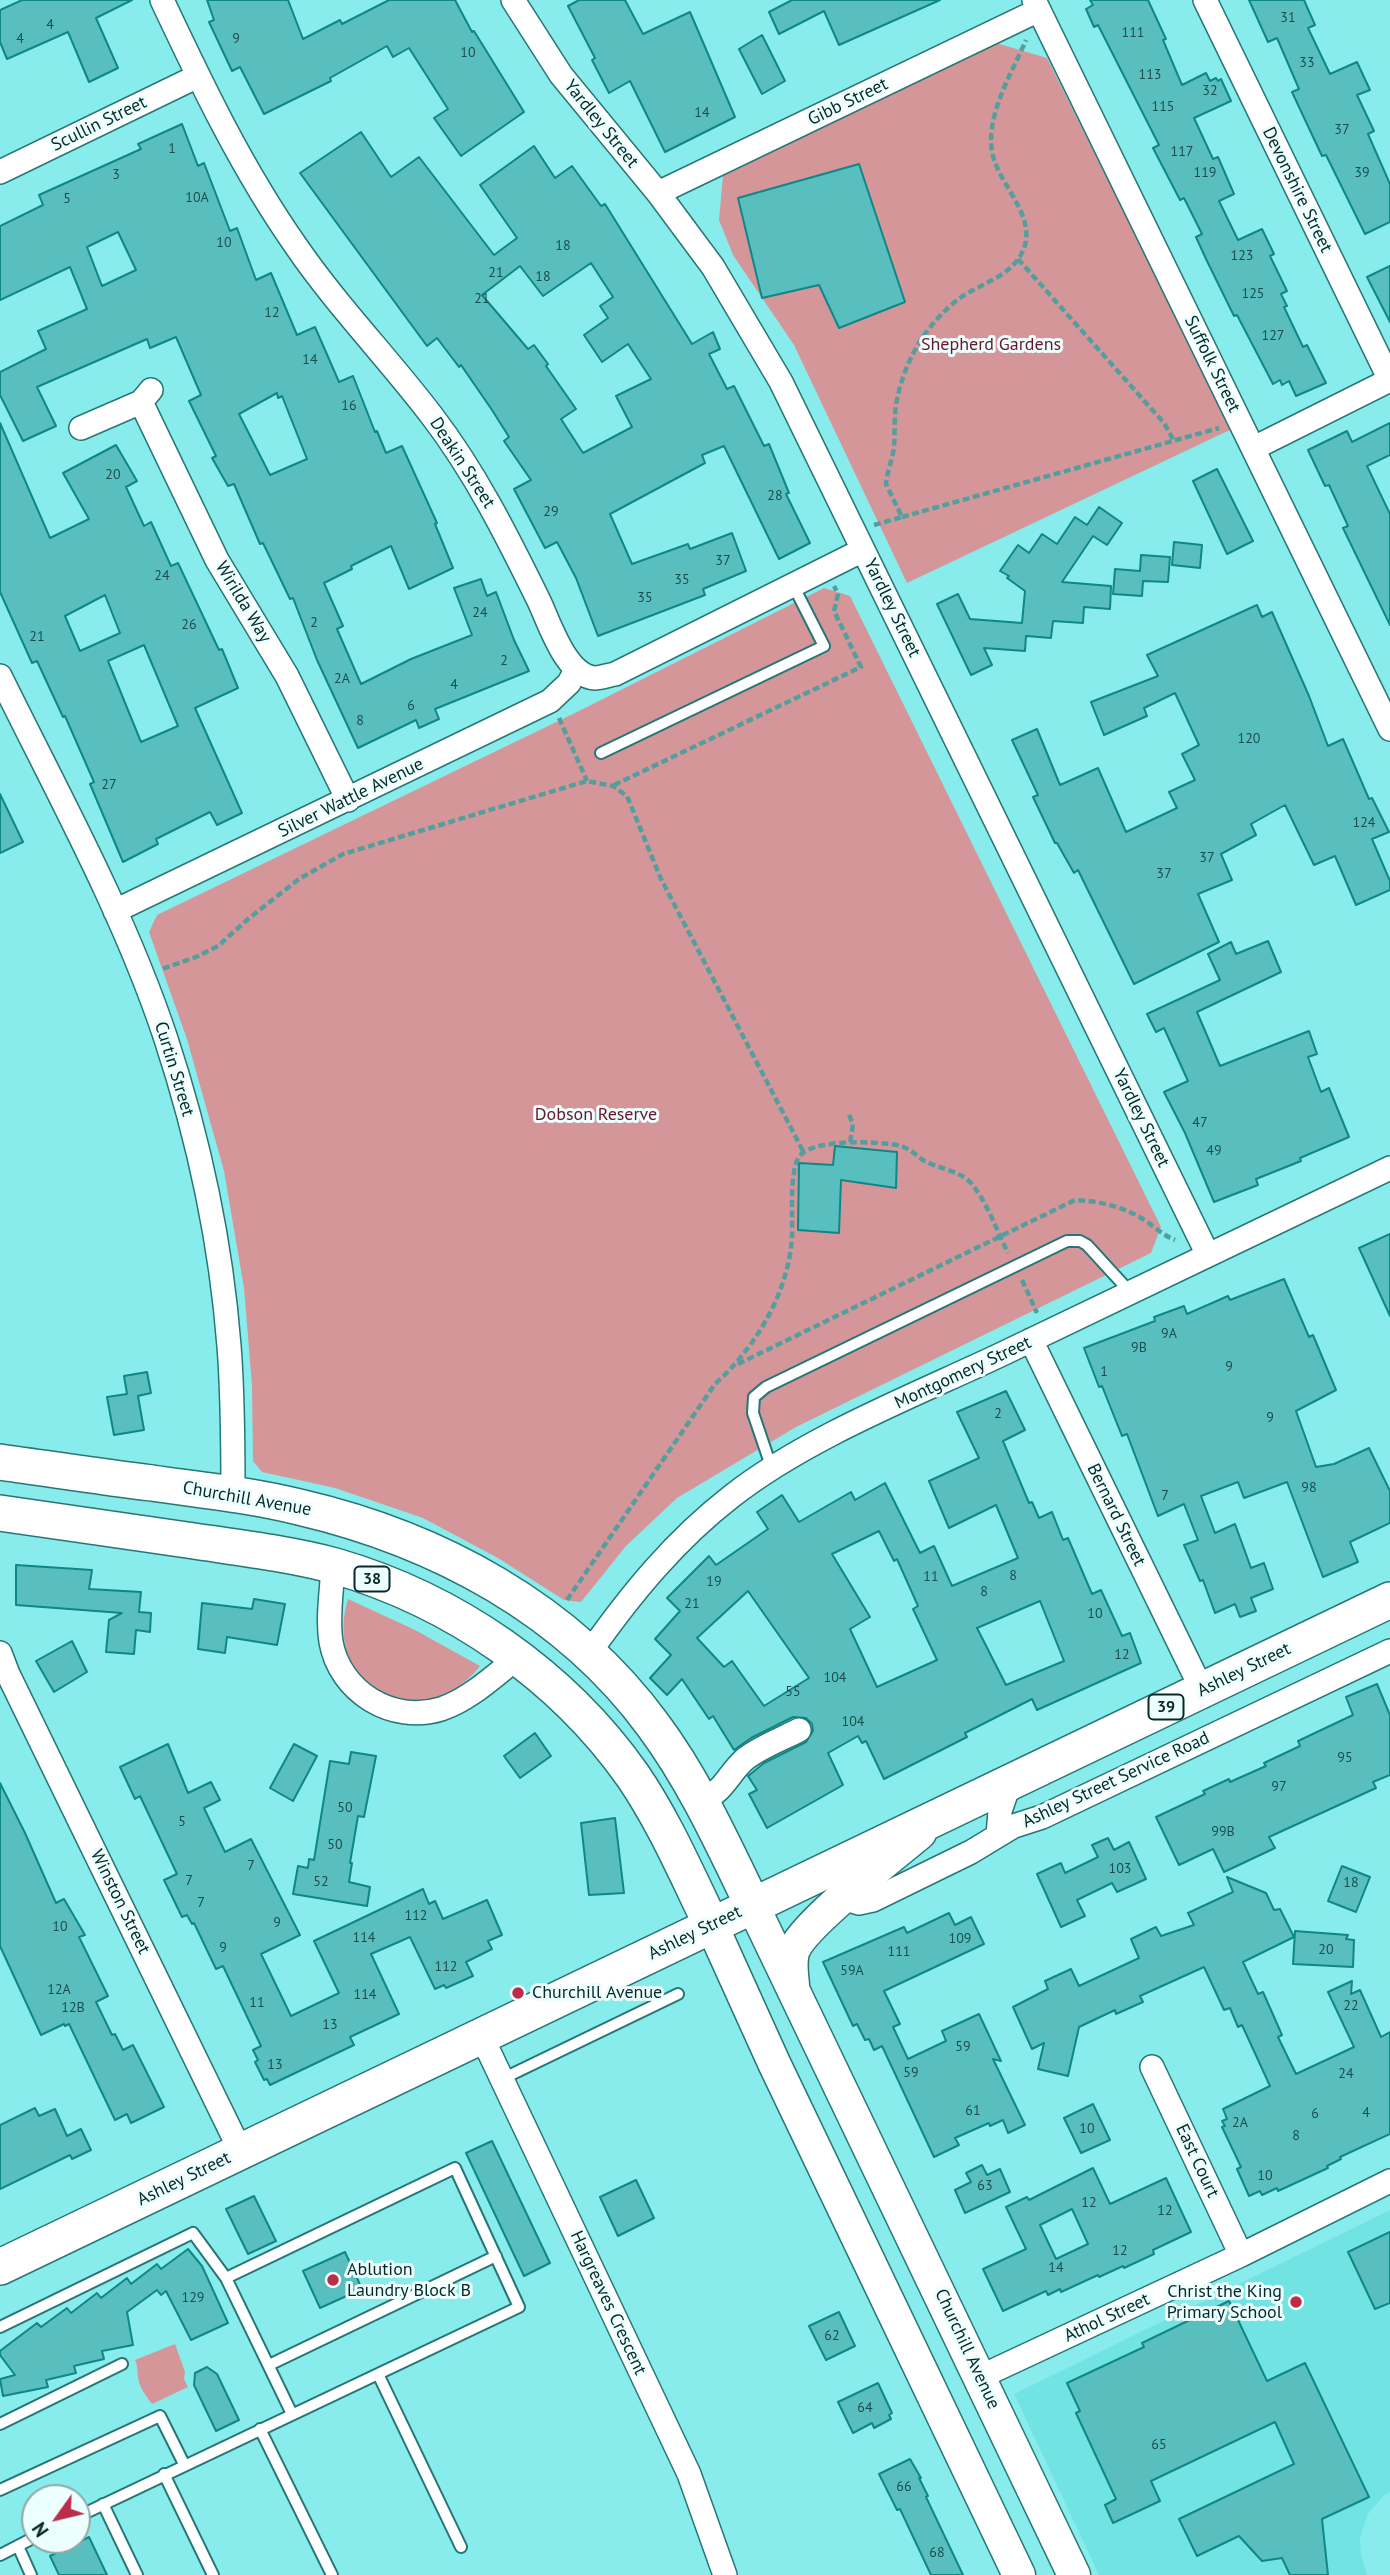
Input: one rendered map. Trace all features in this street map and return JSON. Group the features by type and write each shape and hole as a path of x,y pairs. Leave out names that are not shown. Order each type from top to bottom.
{"main road":[{"name":"Churchill Avenue","path":"0,1462 233,1494 346,1519 450,1559 513,1595 590,1652 654,1726 702,1801 1074,2575"},
{"path":"231,1546 233,1494"},
{"name":"38","path":"0,1513 231,1546 333,1566 384,1583 473,1626 517,1657 561,1695 601,1736 632,1775 658,1815 1019,2575"},
{"path":"333,1566 346,1519"},
{"name":"Ashley Street","path":"0,2267 1390,1600"},
{"path":"517,1657 558,1626"},
{"path":"561,1695 590,1652"},
{"path":"794,1989 791,1965 795,1947 807,1931 942,1815"},
{"name":"Athol Street","path":"937,2400 980,2377"}],"street":[{"name":"Deakin Street","path":"162,0 247,169 324,285 432,415 455,448 506,534 560,647 576,670"},
{"name":"Yardley Street","path":"513,0 561,75 658,193 713,267 781,382 1208,1255"},
{"name":"Devonshire Street","path":"1205,0 1390,380"},
{"name":"Gibb Street","path":"658,193 1036,5"},
{"name":"Suffolk Street","path":"1036,5 1390,729"},
{"name":"Scullin Street","path":"0,172 198,76"},
{"path":"1254,448 1390,380"},
{"name":"Wirilda Way","path":"81,428 146,396 217,560 287,676 348,800"},
{"path":"576,670 595,678 615,674 826,569 859,540"},
{"name":"Silver Wattle Avenue","path":"115,911 550,701 569,683 576,670"},
{"name":"Curtin Street","path":"0,676 115,911 165,1035 182,1091 214,1230 229,1346 233,1494"},
{"name":"Montgomery Street","path":"590,1652 634,1593 684,1538 733,1494 772,1469 859,1422 1390,1168"},
{"name":"Bernard Street","path":"1031,1340 1202,1690"},
{"path":"333,1566 330,1625 335,1657 353,1686 365,1698 382,1707 421,1713 440,1709 469,1695 517,1657"},
{"name":"Ashley Street Service Road","path":"844,1898 859,1903 873,1900 971,1852 1014,1826 1042,1817 1390,1651"},
{"name":"Winston Street","path":"0,1653 241,2152"},
{"path":"702,1801 713,1796 727,1783 745,1759 799,1730"},
{"path":"998,1835 1000,1811 1010,1782"},
{"name":"Hargreaves Crescent","path":"481,2035 689,2474 725,2575"},
{"name":"East Court","path":"1152,2067 1241,2255"},
{"name":"Athol Street","path":"980,2377 1241,2255 1390,2181"}],"lane":[{"path":"601,753 824,646 793,585"},
{"path":"772,1469 753,1404 760,1390 778,1381 1067,1241 1080,1241 1087,1245 1131,1293"},
{"path":"502,2079 678,1994"},
{"path":"91,2510 519,2307 455,2168 226,2278"},
{"path":"0,2327 193,2234 226,2278 292,2414"},
{"path":"269,2365 496,2256"},
{"path":"0,2424 122,2364"},
{"path":"377,2374 461,2547"},
{"path":"0,2490 160,2416 184,2465"},
{"path":"260,2429 332,2575"},
{"path":"164,2474 213,2575"},
{"path":"103,2504 137,2575"},
{"path":"0,2555 21,2545"},
{"path":"18,2546 31,2575"}],"path":[{"path":"902,517 886,484 894,444 896,406 908,363 917,344 958,299 995,278 1018,259 1025,248 1025,223 997,169 991,142 998,107 1027,39"},
{"path":"1018,259 1164,423 1174,440"},
{"path":"859,540 902,517 1241,422"},
{"path":"613,786 861,667 834,611 838,594 826,569"},
{"path":"550,701 587,781"},
{"path":"140,969 160,959 165,968 208,952 299,879 343,854 587,781 613,786 627,796 661,879 756,1057 803,1152"},
{"path":"849,1115 853,1124 850,1143"},
{"path":"737,1364 1074,1200 1098,1202 1120,1208 1180,1241"}],"shaded area":[{"name":"Christ the King Primary School","path":"1390,2210 1390,2492 1383,2496 1368,2514 1360,2537 1361,2555 1367,2575 1099,2575 1014,2394"}],"green space":[{"name":"Shepherd Gardens","path":"996,43 1047,58 1232,429 907,583 794,345 733,255 719,220 723,176"},
{"name":"Dobson Reserve","path":"824,588 850,596 1161,1227 1151,1253 796,1427 677,1498 626,1546 581,1602 564,1600 498,1558 423,1518 335,1488 262,1472 253,1461 252,1386 244,1288 224,1171 187,1039 149,932 157,915 577,712"},
{"path":"348,1599 415,1630 480,1666 457,1687 432,1699 406,1700 382,1693 363,1679 349,1658 344,1631"},
{"path":"175,2344 188,2387 152,2404 140,2384 135,2360"}],"building":[{"path":"22,0 132,0 96,18 118,68 89,82 68,32 7,59 0,42 0,10"},
{"path":"207,0 288,0 303,39 340,20 342,24 389,0 455,0 472,32 474,31 524,112 461,156 434,118 448,109 409,48 393,57 387,46 330,78 331,81 264,114 240,67 232,71 209,22 214,20"},
{"path":"579,0 625,0 643,34 690,12 735,117 665,152 630,81 609,93 592,60 595,58 568,6"},
{"path":"792,0 940,0 839,45 824,11 779,34 769,12"},
{"path":"1090,0 1148,0 1166,39 1163,40 1182,85 1206,73 1210,81 1221,79 1231,101 1194,118 1213,159 1218,157 1234,194 1219,201 1238,240 1262,229 1274,254 1270,256 1287,291 1281,294 1287,306 1284,307 1303,347 1307,345 1326,383 1296,396 1289,381 1282,385 1280,380 1273,384 1237,315 1234,316 1206,259 1196,237 1202,234 1184,198 1180,200 1153,148 1159,145 1098,25 1094,27 1086,9 1093,5"},
{"path":"1249,0 1304,0 1315,25 1308,28 1330,74 1357,62 1370,90 1357,95 1374,131 1368,134 1390,184 1390,222 1365,234 1326,155 1322,156 1292,92 1299,89 1277,38 1268,42"},
{"path":"762,35 785,81 762,94 739,49"},
{"path":"182,124 198,166 204,163 230,231 237,228 256,280 271,273 297,335 315,327 339,382 353,376 386,453 402,446 437,523 435,524 453,568 409,589 391,546 324,583 343,626 337,629 361,684 411,659 472,635 454,588 481,579 487,596 496,592 529,671 435,709 439,719 419,728 416,720 358,748 317,660 293,598 290,599 263,543 260,544 234,484 228,486 212,458 216,456 189,401 201,395 176,337 150,348 147,339 37,387 56,426 23,441 0,395 0,372 46,349 38,331 87,309 70,267 0,300 0,226 43,205 39,195 141,149 138,144","holes":["118,232 136,270 102,286 87,247","277,393 278,398 282,396 307,459 270,475 239,414"]},
{"path":"361,132 391,177 419,157 494,255 517,238 480,185 534,146 555,178 572,166 601,206 605,204 692,344 713,332 720,349 709,354 727,389 734,386 764,446 769,444 789,493 786,494 810,543 779,559 724,446 702,455 705,463 610,514 632,564 688,544 690,549 732,533 746,571 703,589 705,595 598,636 576,578 557,542 545,548 514,489 531,480 504,441 509,437 492,410 461,365 459,367 437,338 427,346 300,173","holes":["591,263 613,297 600,306 608,318 584,335 602,362 628,344 651,379 616,396 632,427 583,453 561,419 576,409 546,366 548,364 534,345 528,349 482,295 520,266 543,296"]},
{"path":"859,164 905,302 839,328 819,285 762,298 738,198"},
{"path":"1390,266 1390,322 1367,277"},
{"path":"0,423 50,538 89,519 63,473 116,445 137,481 126,487 144,526 151,522 171,566 178,563 219,650 222,649 238,688 195,708 242,813 217,825 210,812 156,839 158,844 123,862 90,784 94,782 65,716 63,717 37,661 32,663 0,592","holes":["105,595 120,633 80,651 65,616","144,645 178,726 141,742 108,661"]},
{"path":"1390,423 1390,455 1367,466 1390,514 1390,625 1343,528 1348,526 1329,485 1325,486 1308,450 1347,431 1352,442"},
{"path":"1217,469 1253,541 1227,554 1193,481"},
{"path":"1099,507 1122,523 1107,545 1093,536 1062,582 1111,586 1110,609 1084,607 1083,623 1053,621 1051,638 1026,636 1025,651 984,648 992,665 971,675 937,604 958,594 970,619 1022,623 1025,591 1000,571 1018,545 1029,553 1042,534 1057,544 1075,517 1087,525"},
{"path":"1174,542 1202,545 1200,568 1172,565"},
{"path":"1141,555 1170,557 1168,582 1143,581 1142,596 1113,594 1115,569 1140,571"},
{"path":"1257,605 1262,617 1272,612 1328,746 1343,739 1369,799 1372,798 1389,832 1372,839 1390,881 1390,890 1356,905 1335,856 1314,865 1285,805 1251,824 1256,835 1221,854 1232,880 1198,894 1219,942 1134,984 1078,870 1074,873 1055,843 1033,797 1038,795 1012,740 1037,729 1060,785 1098,768 1126,832 1177,808 1169,792 1195,780 1182,754 1199,745 1175,693 1144,708 1147,716 1104,735 1091,702 1158,676 1147,655"},
{"path":"0,794 23,842 0,853"},
{"path":"1268,941 1281,972 1197,1012 1220,1066 1309,1031 1317,1054 1308,1057 1321,1092 1329,1088 1349,1137 1300,1158 1301,1161 1256,1179 1258,1185 1214,1202 1185,1133 1164,1092 1188,1081 1164,1028 1156,1032 1147,1014 1220,980 1208,954 1231,942 1236,954"},
{"path":"835,1146 897,1152 896,1188 841,1180 839,1233 798,1230 799,1163 833,1165"},
{"path":"1390,1234 1390,1316 1359,1248"},
{"path":"1284,1279 1309,1337 1313,1335 1336,1390 1296,1411 1316,1467 1334,1464 1369,1448 1390,1491 1390,1523 1350,1542 1358,1562 1323,1577 1287,1482 1244,1498 1238,1482 1201,1496 1215,1533 1235,1524 1251,1568 1264,1563 1273,1589 1251,1598 1256,1611 1240,1617 1235,1604 1215,1613 1203,1580 1200,1581 1184,1545 1198,1540 1184,1504 1158,1516 1127,1434 1122,1436 1084,1348 1155,1321 1154,1317 1184,1306 1187,1314 1228,1296 1230,1300"},
{"path":"147,1372 151,1393 138,1396 144,1430 114,1435 107,1397 127,1394 124,1376"},
{"path":"1006,1391 1025,1430 1003,1441 1029,1503 1032,1502 1039,1518 1052,1512 1063,1540 1068,1538 1092,1594 1101,1590 1122,1636 1130,1633 1141,1663 1037,1710 1032,1699 965,1733 967,1737 884,1779 866,1741 862,1743 858,1736 828,1753 843,1785 767,1828 749,1794 757,1790 748,1776 764,1763 806,1742 813,1731 812,1724 806,1718 793,1717 751,1738 734,1750 713,1716 709,1719 682,1679 667,1695 650,1678 671,1655 655,1639 680,1611 667,1598 709,1556 716,1565 768,1529 757,1512 782,1495 799,1522 851,1492 855,1500 885,1483 920,1553 934,1546 952,1586 1018,1558 996,1505 949,1528 929,1481 979,1458 957,1412","holes":["879,1531 894,1561 897,1559 918,1606 913,1609 937,1660 877,1687 850,1629 870,1617 832,1554","748,1591 809,1678 764,1706 732,1661 724,1667 697,1638","1040,1601 1064,1661 1006,1685 977,1628"]},
{"path":"16,1565 92,1570 89,1589 141,1592 139,1612 151,1613 150,1632 136,1630 134,1654 106,1652 109,1620 122,1613 16,1605"},
{"path":"254,1599 285,1604 277,1645 227,1637 225,1653 198,1649 202,1603 252,1609"},
{"path":"72,1641 87,1672 54,1692 36,1661"},
{"path":"1377,1684 1390,1715 1390,1775 1373,1782 1376,1788 1269,1837 1275,1848 1224,1872 1213,1849 1179,1865 1156,1817 1205,1794 1203,1791 1266,1766 1264,1763 1300,1746 1298,1741 1353,1715 1346,1697"},
{"path":"535,1733 551,1756 520,1778 504,1756"},
{"path":"168,1744 188,1793 211,1782 220,1800 204,1808 225,1852 251,1839 300,1935 261,1954 291,2016 339,1993 314,1941 423,1889 429,1904 435,1901 443,1919 487,1900 502,1935 488,1941 492,1949 466,1962 473,1976 446,1988 444,1985 435,1989 410,1937 371,1954 399,2014 350,2037 354,2045 270,2085 267,2079 264,2080 255,2062 258,2060 253,2050 261,2046 223,1966 216,1969 194,1923 192,1924 187,1915 182,1917 164,1880 177,1874 140,1796 135,1799 120,1767"},
{"path":"294,1744 317,1756 293,1801 270,1788"},
{"path":"351,1752 376,1756 364,1817 358,1816 350,1863 349,1882 370,1887 367,1906 293,1894 298,1866 308,1868 309,1859 314,1860 330,1761 349,1764"},
{"path":"0,1783 56,1903 64,1899 85,1935 79,1937 108,1996 96,2002 112,2035 115,2034 123,2050 133,2045 164,2107 131,2123 127,2114 115,2120 69,2024 41,2035 0,1946"},
{"path":"615,1818 624,1893 589,1895 581,1823"},
{"path":"1108,1838 1114,1850 1129,1842 1146,1879 1117,1892 1112,1883 1077,1900 1085,1916 1061,1927 1037,1874 1061,1863 1065,1873 1098,1857 1092,1845"},
{"path":"1342,1866 1370,1877 1356,1912 1328,1901"},
{"path":"1227,1877 1266,1893 1274,1910 1280,1909 1294,1937 1243,1962 1258,1994 1263,1992 1282,2035 1278,2037 1296,2074 1354,2047 1328,1992 1352,1981 1351,1994 1360,1990 1381,2037 1390,2032 1390,2134 1340,2157 1341,2159 1327,2166 1328,2168 1278,2191 1277,2188 1262,2195 1260,2191 1249,2196 1237,2169 1241,2167 1222,2127 1225,2126 1222,2121 1227,2119 1223,2109 1270,2086 1242,2025 1238,2027 1230,2008 1224,2010 1204,1967 1140,1996 1143,2002 1116,2014 1115,2010 1079,2027 1068,2076 1038,2069 1044,2043 1032,2049 1013,2007 1048,1989 1045,1981 1071,1969 1079,1986 1139,1958 1131,1939 1156,1927 1161,1936 1194,1925 1188,1913 1233,1892"},
{"path":"949,1913 955,1925 971,1917 984,1944 884,1991 900,2024 893,2027 908,2059 946,2041 942,2031 979,2014 1001,2061 993,2059 1025,2125 1008,2133 1003,2120 990,2126 989,2123 955,2138 959,2145 934,2157 882,2046 874,2050 857,2024 853,2026 823,1962 904,1927 907,1933"},
{"path":"1295,1931 1348,1935 1346,1939 1354,1940 1353,1967 1293,1964"},
{"path":"1093,2104 1110,2140 1081,2153 1064,2118"},
{"path":"35,2108 39,2116 55,2109 67,2136 81,2129 91,2150 72,2159 70,2155 0,2189 0,2125"},
{"path":"492,2141 550,2263 524,2276 466,2153"},
{"path":"982,2165 987,2175 1000,2169 1010,2192 965,2213 955,2190 971,2182 966,2173"},
{"path":"1093,2168 1110,2204 1166,2178 1191,2232 1153,2250 1154,2254 1124,2268 1123,2266 1099,2277 1098,2275 1061,2292 1060,2289 1048,2295 1046,2291 1003,2311 983,2269 1026,2249 1006,2207 1027,2197 1029,2200","holes":["1072,2209 1088,2244 1056,2259 1040,2225"]},
{"path":"636,2180 654,2218 618,2236 600,2197"},
{"path":"254,2196 276,2241 248,2254 226,2209"},
{"path":"1390,2232 1390,2303 1375,2309 1348,2252"},
{"path":"188,2249 202,2266 228,2323 191,2340 166,2291 161,2295 157,2290 127,2312 133,2345 102,2351 104,2359 74,2366 76,2373 46,2380 48,2387 3,2396 0,2379 15,2375 0,2355 0,2351 37,2323 41,2327 67,2308 71,2313 97,2293 101,2298 127,2278 131,2284 157,2264 161,2269"},
{"name":"Ablution Laundry Block B","path":"345,2252 362,2289 320,2308 303,2271"},
{"path":"1229,2301 1267,2381 1305,2363 1369,2497 1322,2519 1328,2575 1290,2575 1282,2558 1262,2561 1239,2536 1197,2556 1179,2519 1294,2464 1275,2422 1151,2481 1160,2501 1113,2523 1105,2505 1116,2499 1076,2413 1080,2411 1067,2383 1144,2347 1142,2343"},
{"path":"839,2312 855,2346 826,2360 809,2326"},
{"path":"207,2367 217,2374 239,2420 216,2431 194,2385 195,2373"},
{"path":"878,2383 892,2413 889,2415 891,2419 874,2428 872,2423 853,2433 838,2402"},
{"path":"910,2459 921,2478 928,2496 926,2497 963,2575 931,2575 900,2509 897,2510 879,2474"},
{"path":"91,2541 107,2575 59,2575 50,2556 91,2554"}],"place":[{"name":"Churchill Avenue","path":"518,1993"},
{"name":"Ablution Laundry Block B","path":"333,2280"},
{"name":"Christ the King Primary School","path":"1296,2302"}]}
